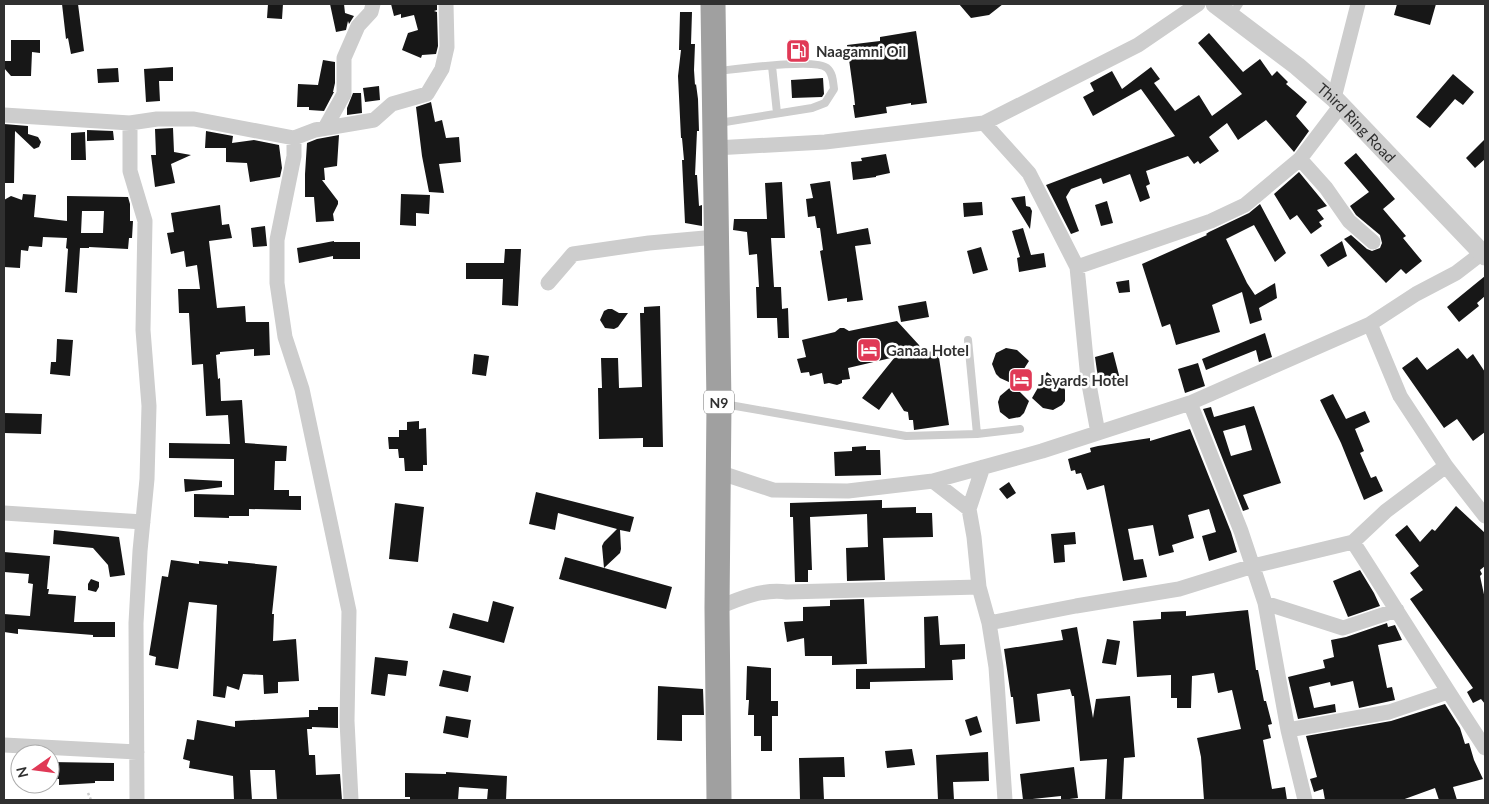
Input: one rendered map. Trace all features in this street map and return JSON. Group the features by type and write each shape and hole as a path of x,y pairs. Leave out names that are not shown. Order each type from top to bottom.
{"highway":[{"name":"N9","path":"713,4 719,404 717,608 719,800"}],"street":[{"path":"325,128 344,94 344,58 358,26 371,12 373,4"},
{"path":"4,115 130,123 157,118 194,119 294,138 315,130 374,120 392,104 426,94 442,69 447,47 446,4"},
{"path":"714,148 825,142 984,123 1138,45 1198,4"},
{"name":"Third Ring Road","path":"1215,4 1235,10 1338,102 1484,254"},
{"path":"1077,267 1219,217 1244,205 1300,159 1338,102 1358,4"},
{"path":"130,123 130,171 145,220 143,330 149,406 147,480 136,623 137,800"},
{"path":"984,123 1029,173 1077,267 1088,379 1098,434"},
{"path":"294,138 294,156 276,240 277,283 285,337 302,389 349,611 347,721 351,800"},
{"path":"1300,159 1326,188 1349,221 1373,242"},
{"path":"548,283 573,254 649,243 716,237"},
{"path":"718,472 773,490 848,490 933,481 983,467 1098,434 1190,403 1370,324 1416,294 1456,273 1484,254"},
{"path":"1370,324 1400,396 1446,466 1485,516"},
{"path":"1190,403 1241,531 1265,603 1288,730 1305,800"},
{"path":"989,623 1179,589 1253,566 1353,542 1386,511 1446,466"},
{"path":"983,467 969,509 974,537 978,586 989,623 996,667 1005,800"},
{"path":"933,481 969,509"},
{"path":"4,513 143,522"},
{"path":"1353,542 1485,748"},
{"path":"717,608 739,599 778,590 787,592 978,586"},
{"path":"1265,603 1343,628 1397,610"},
{"path":"1288,730 1389,712 1448,692"},
{"path":"4,745 137,752"}],"lane":[{"path":"714,71 803,63 818,64 826,66 831,72 834,89 825,103 812,108 714,123"},
{"path":"772,66 777,114"},
{"path":"968,340 977,434"},
{"path":"719,404 906,436 977,434 1020,429"}],"path":[{"path":"88,793 92,800"}],"building":[{"path":"62,4 78,4 84,51 71,54 68,38 66,39"},
{"path":"268,4 283,4 282,19 267,18"},
{"path":"330,4 344,4 345,13 354,16 349,24 348,21 346,30 336,32"},
{"path":"391,4 437,4 437,10 434,11 437,12 438,46 436,54 422,55 421,58 402,50 408,33 418,30 414,15 401,18 401,14 394,16"},
{"path":"959,4 1003,4 989,15 971,18"},
{"path":"1397,4 1436,4 1430,25 1394,15"},
{"path":"680,12 692,12 691,44 695,44 694,70 698,99 699,131 697,131 695,175 697,175 699,206 702,205 702,226 685,223 682,160 684,160 678,76 681,50 679,50"},
{"path":"916,31 927,103 911,105 911,103 886,107 887,113 855,118 847,45 880,41 880,37"},
{"path":"1209,33 1243,72 1260,59 1272,76 1277,71 1288,82 1286,84 1307,102 1296,116 1309,131 1294,152 1266,120 1238,140 1227,123 1209,137 1219,151 1200,164 1198,161 1194,164 1188,156 1146,171 1150,184 1146,186 1150,198 1140,202 1130,174 1103,184 1101,178 1071,189 1066,197 1079,231 1071,234 1046,185 1175,136 1141,89 1093,116 1083,97 1094,91 1090,83 1112,71 1122,89 1151,67 1160,79 1154,83 1175,111 1199,95 1212,116 1242,94 1198,43"},
{"path":"11,40 40,40 40,53 32,52 31,76 11,76 4,68 4,61 11,61"},
{"path":"323,60 335,62 334,92 324,111 309,110 309,107 297,107 298,84 318,85"},
{"path":"173,67 173,81 159,81 160,101 146,102 144,69"},
{"path":"118,68 119,82 98,83 97,69"},
{"path":"1453,74 1474,92 1463,105 1455,99 1430,128 1416,117"},
{"path":"823,78 824,94 822,97 792,98 791,80"},
{"path":"379,86 380,100 365,102 363,88"},
{"path":"353,93 361,93 362,113 347,115 347,108"},
{"path":"431,102 435,122 442,120 446,138 459,137 461,162 439,164 444,193 429,192 422,156 416,107"},
{"path":"4,124 28,126 28,134 38,137 41,142 39,147 34,149 15,131 14,183 4,183"},
{"path":"173,128 174,152 191,155 171,164 175,183 155,187 151,155 156,155 155,129"},
{"path":"87,130 113,131 114,140 87,141"},
{"path":"206,131 233,136 232,143 254,140 279,145 282,168 280,177 250,182 247,163 226,162 226,148 205,148"},
{"path":"85,132 86,160 71,160 71,133"},
{"path":"339,135 337,166 324,168 325,180 322,180 338,201 333,214 334,221 316,222 314,197 305,197 307,143"},
{"path":"1485,139 1485,159 1475,168 1466,158"},
{"path":"1356,153 1395,199 1383,209 1406,236 1403,238 1422,261 1406,274 1401,269 1386,283 1344,239 1351,235 1372,251 1380,248 1382,243 1380,235 1356,215 1350,206 1369,192 1344,163"},
{"path":"886,154 890,173 853,180 851,162 862,161 861,158"},
{"path":"1299,172 1327,206 1317,210 1324,219 1319,222 1322,226 1311,234 1297,215 1290,220 1274,194"},
{"path":"830,181 837,234 868,228 871,244 855,246 863,300 847,302 847,298 828,301 820,251 823,250 820,228 817,228 815,216 808,217 806,199 813,198 810,184"},
{"path":"782,182 785,238 771,238 774,287 781,287 782,309 788,308 789,338 778,338 777,318 757,318 756,287 759,287 757,254 749,255 747,232 733,230 734,219 767,219 765,183"},
{"path":"23,194 36,195 34,217 67,221 67,196 128,197 130,221 133,221 132,238 129,238 128,249 80,248 77,293 65,292 67,238 43,237 42,247 29,246 28,251 21,250 20,268 4,267 4,200 11,196 22,200","holes":["82,211 104,211 103,233 81,233"]},
{"path":"401,194 430,195 429,214 416,213 416,226 400,225"},
{"path":"1025,196 1026,206 1030,207 1032,211 1030,229 1011,198"},
{"path":"1107,201 1113,223 1101,226 1095,205"},
{"path":"982,202 983,215 964,217 963,203"},
{"path":"1260,204 1286,253 1275,262 1254,225 1226,239 1247,283 1255,295 1275,283 1277,298 1259,308 1262,320 1250,324 1242,292 1212,305 1220,332 1176,345 1170,324 1162,327 1142,264 1207,235 1209,232 1249,213"},
{"path":"220,205 222,225 229,224 232,238 209,241 217,308 245,306 246,322 269,322 270,355 254,356 254,349 220,352 220,354 216,355 221,401 242,400 245,443 287,446 286,461 275,461 274,490 289,490 289,496 301,496 301,510 249,509 249,516 229,516 229,518 194,517 194,494 234,495 234,459 169,458 169,443 230,444 228,415 206,416 203,364 192,365 189,313 179,313 178,289 200,289 197,265 186,267 184,251 171,254 167,233 174,232 171,213"},
{"path":"265,226 267,246 253,247 251,228"},
{"path":"1023,228 1031,255 1044,253 1046,267 1019,272 1017,258 1020,257 1012,231"},
{"path":"334,241 360,242 360,259 333,259 333,256 299,263 297,248"},
{"path":"1342,241 1347,256 1328,267 1320,255"},
{"path":"981,247 988,270 973,274 967,251"},
{"path":"505,249 521,249 518,306 502,305 503,279 466,279 466,263 504,263"},
{"path":"1485,276 1485,296 1477,303 1479,306 1459,322 1447,307"},
{"path":"1129,280 1130,292 1119,293 1116,282"},
{"path":"926,301 929,317 901,322 898,306"},
{"path":"660,306 663,447 643,447 643,438 599,439 598,388 602,388 601,358 618,358 619,388 642,387 640,313 644,313 644,307"},
{"path":"608,309 619,313 628,313 618,327 614,329 605,328 600,320 604,311"},
{"path":"897,321 919,345 922,352 938,351 949,425 914,430 913,420 909,420 908,412 904,411 892,392 879,410 862,398 895,357 848,368 850,379 842,380 842,383 837,385 824,384 822,373 810,376 809,372 801,373 797,359 806,357 802,340 835,332 840,328 849,331"},
{"path":"1265,333 1272,357 1259,362 1256,350 1206,370 1202,359"},
{"path":"57,339 73,340 70,376 50,374 51,362 56,362"},
{"path":"1006,348 1017,350 1029,361 1020,375 1011,383 996,374 992,364 996,353"},
{"path":"1458,348 1467,359 1473,354 1485,372 1485,432 1473,441 1457,419 1444,428 1402,368 1417,357 1427,370"},
{"path":"1113,352 1121,383 1101,388 1095,357"},
{"path":"474,354 489,356 486,376 472,374"},
{"path":"1198,363 1205,386 1185,393 1178,369"},
{"path":"1047,372 1063,385 1065,390 1065,401 1053,410 1043,408 1032,398"},
{"path":"1013,385 1029,401 1024,413 1020,417 1009,419 1000,412 998,402 1000,396"},
{"path":"1333,394 1346,419 1365,411 1370,422 1355,429 1364,451 1360,453 1371,478 1376,476 1383,491 1364,500 1341,443 1320,400"},
{"path":"1254,406 1281,483 1243,495 1249,509 1243,511 1203,409 1211,407 1214,417","holes":["1245,425 1252,450 1231,456 1223,431"]},
{"path":"4,413 42,414 41,434 4,433"},
{"path":"419,421 419,429 426,428 427,465 423,465 423,471 405,471 404,458 399,458 398,449 389,449 388,437 399,437 399,430 407,430 407,422"},
{"path":"1190,429 1231,532 1237,552 1209,561 1202,536 1216,532 1209,509 1188,515 1194,538 1172,545 1174,552 1159,556 1153,525 1128,529 1134,560 1143,559 1147,577 1123,581 1104,485 1087,490 1081,473 1076,474 1075,470 1071,471 1068,459 1091,452 1090,448 1098,446 1150,438 1150,441"},
{"path":"866,446 866,450 880,450 881,475 835,476 834,452 852,451 852,447"},
{"path":"184,479 222,481 222,487 185,492"},
{"path":"1009,482 1016,493 1007,499 999,489"},
{"path":"536,492 634,517 630,532 620,530 620,553 604,568 602,546 617,529 558,513 555,530 529,524"},
{"path":"882,500 882,508 916,507 916,513 932,513 933,537 883,538 885,580 847,581 846,548 868,547 867,514 810,517 812,570 808,570 808,582 795,582 793,517 790,517 790,503"},
{"path":"395,503 424,507 418,562 389,559"},
{"path":"1456,506 1485,533 1485,566 1480,570 1482,574 1480,576 1485,599 1485,704 1481,699 1473,703 1467,692 1473,688 1410,599 1423,590 1410,573 1419,566 1395,535 1407,525 1420,542 1432,529 1435,531"},
{"path":"54,530 119,537 125,575 110,577 108,565 93,548 53,544"},
{"path":"1075,532 1076,544 1064,545 1065,562 1054,563 1051,534"},
{"path":"4,552 50,556 48,594 76,596 74,622 115,622 115,637 93,637 93,635 18,629 18,634 4,632 4,614 30,616 33,584 28,583 29,574 4,572"},
{"path":"565,557 672,587 666,609 559,579"},
{"path":"171,560 199,564 199,561 228,564 228,561 277,566 272,614 274,614 273,641 296,639 299,681 278,682 278,693 264,694 263,675 243,674 239,690 227,686 225,698 213,696 217,605 189,602 178,669 155,665 156,657 149,655 162,576 168,577"},
{"path":"1360,570 1380,606 1348,617 1333,581"},
{"path":"91,579 99,582 96,592 88,590 88,584"},
{"path":"864,599 867,664 832,665 832,656 805,656 804,638 787,642 784,622 803,621 803,607 830,606 830,600"},
{"path":"493,601 514,607 504,643 449,628 453,613 488,622"},
{"path":"1248,610 1256,670 1258,670 1264,701 1266,701 1272,724 1268,725 1271,738 1263,740 1272,789 1285,787 1287,800 1204,800 1201,757 1197,738 1241,729 1232,690 1218,693 1214,673 1192,676 1191,708 1177,708 1177,698 1171,698 1171,675 1137,677 1133,621 1161,619 1161,612 1186,611 1186,616"},
{"path":"938,616 940,645 965,644 965,659 952,660 953,680 870,682 870,689 856,689 856,669 925,668 924,617"},
{"path":"1387,623 1388,627 1395,625 1402,640 1378,645 1387,688 1392,687 1395,700 1359,708 1353,681 1331,686 1330,682 1309,687 1314,708 1335,704 1336,712 1298,719 1288,677 1325,668 1323,660 1334,657 1331,640"},
{"path":"1077,627 1093,718 1096,699 1130,696 1135,757 1124,758 1122,800 1105,800 1107,759 1080,761 1074,696 1072,696 1070,689 1037,694 1040,721 1016,724 1004,649 1063,640 1061,630"},
{"path":"1107,639 1120,641 1116,665 1102,663"},
{"path":"375,657 408,661 406,676 388,674 385,696 371,694"},
{"path":"747,666 771,668 771,701 778,701 778,716 772,716 772,751 761,751 761,736 754,736 754,715 748,715 749,700 746,700"},
{"path":"443,670 471,676 468,692 439,686"},
{"path":"658,686 703,689 704,715 682,715 682,741 657,740"},
{"path":"1445,704 1460,728 1465,744 1469,743 1474,760 1483,779 1453,787 1457,800 1439,800 1435,788 1402,800 1325,800 1323,789 1314,792 1310,779 1317,777 1306,736 1391,721"},
{"path":"318,707 338,707 338,728 312,727 312,729 307,729 309,755 315,755 316,775 340,774 342,800 277,800 275,770 250,770 252,800 234,800 233,776 189,768 190,761 183,759 187,739 194,740 197,720 235,727 235,721 309,717 309,710 318,710"},
{"path":"446,716 471,720 468,738 443,733"},
{"path":"977,716 982,732 970,736 965,720"},
{"path":"912,749 915,765 887,768 885,751"},
{"path":"988,752 989,781 953,782 954,800 938,800 936,755"},
{"path":"844,757 845,777 823,777 824,800 800,800 799,758"},
{"path":"60,762 114,763 114,781 95,781 95,783 60,785"},
{"path":"1074,767 1078,798 1061,800 1061,796 1023,800 1020,774"},
{"path":"446,772 507,776 506,800 487,800 488,789 459,787 458,800 410,800 410,797 405,797 405,773 446,774"}],"place":[{"name":"Naagamni Oil","path":"798,51"},
{"name":"Ganaa Hotel","path":"869,350"},
{"name":"Jeyards Hotel","path":"1021,380"}]}
